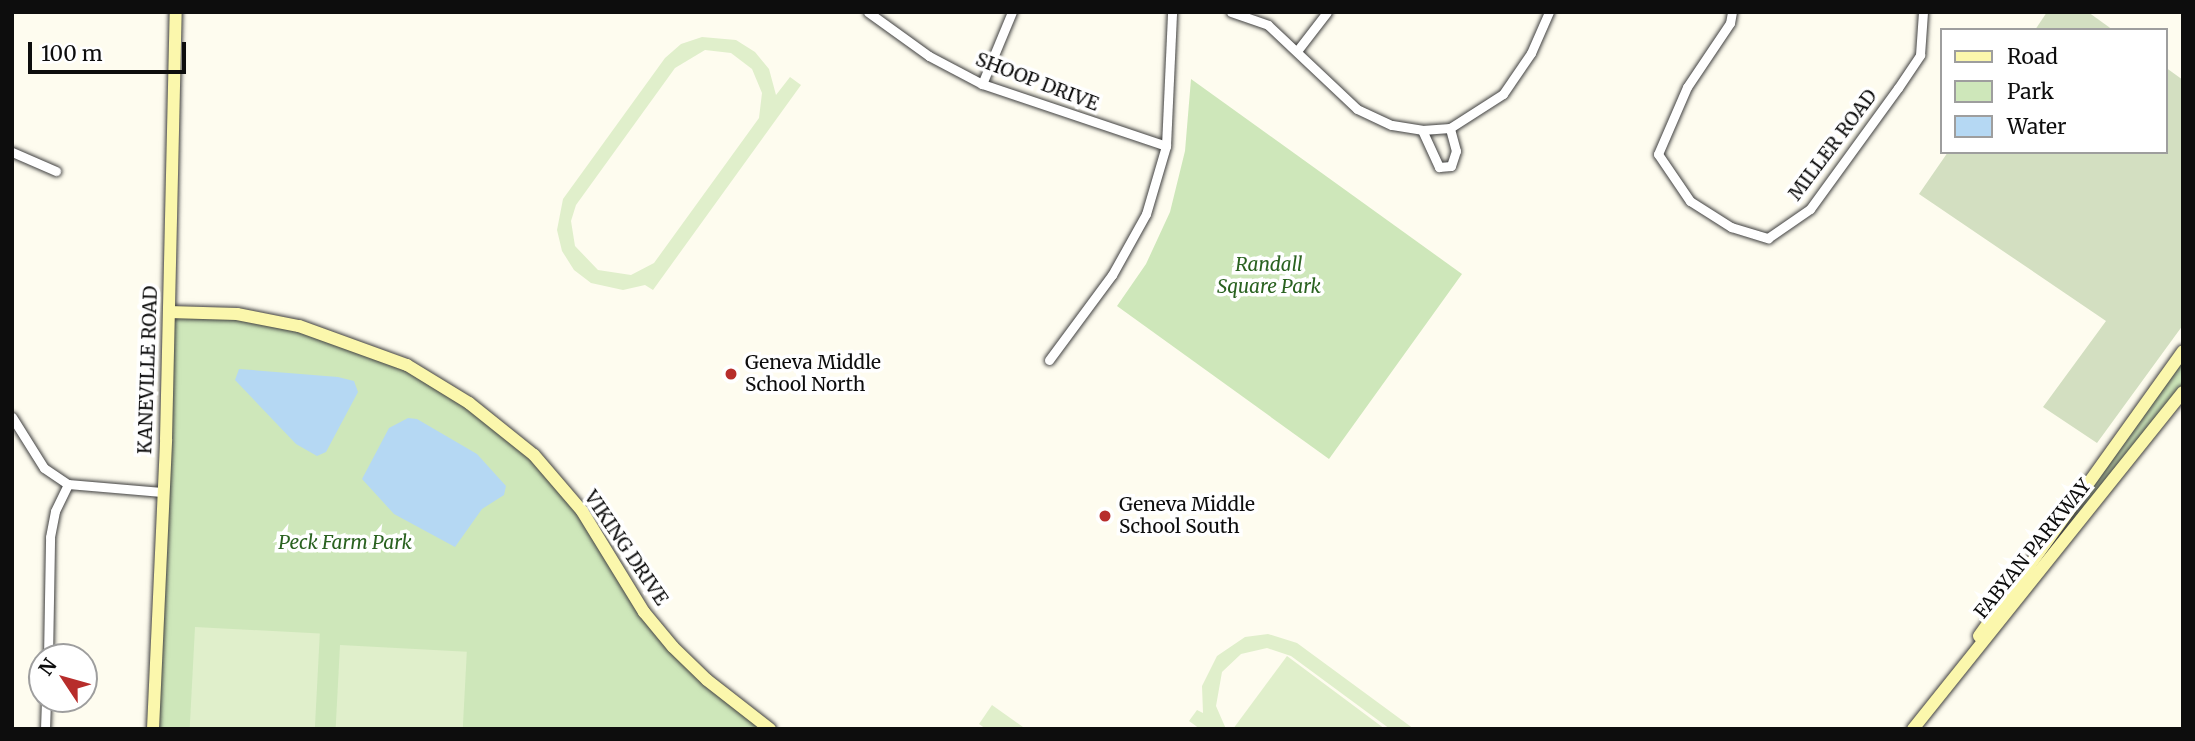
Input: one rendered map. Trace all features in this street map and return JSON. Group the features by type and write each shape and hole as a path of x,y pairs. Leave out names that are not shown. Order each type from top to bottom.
{"main road":[{"name":"KANEVILLE ROAD","path":"153,729 169,312 176,12"},
{"name":"VIKING DRIVE","path":"169,312 237,314 299,326 407,365 469,403 534,455 582,511 644,612 673,647 707,680 770,729"},
{"path":"1948,683 2183,351"},
{"name":"FABYAN PARKWAY","path":"1913,729 2183,392"}],"street":[{"name":"SHOOP DRIVE","path":"868,12 929,55 982,84 1166,146"},
{"path":"982,84 1012,12"},
{"path":"1049,360 1129,249 1146,214 1166,146 1172,12"},
{"path":"1231,12 1268,25 1357,109 1392,125 1422,130 1450,128 1503,94 1531,53 1549,12"},
{"path":"1297,51 1327,12"},
{"name":"MILLER ROAD","path":"1732,12 1730,23 1687,87 1658,154 1690,201 1731,227 1768,238 1810,209 1898,88 1920,55 1923,12"},
{"path":"1422,130 1439,167 1451,166 1456,152 1450,128"},
{"path":"12,152 56,171"},
{"path":"12,416 44,468 68,484 162,492"},
{"path":"48,643 50,537 55,511 68,484"}],"green space":[{"path":"2047,12 2088,12 2110,28 2036,28"},
{"path":"702,37 736,40 755,52 769,69 776,95 790,77 801,85 653,290 645,285 623,290 591,283 574,270 562,251 557,230 563,199 665,58 681,44","holes":["705,50 731,53 752,69 762,93 759,118 654,263 631,275 598,270 575,246 571,221 576,205 675,68"]},
{"path":"2167,68 2183,80 2183,325 2097,443 2043,407 2106,321 1919,194 1947,154 2167,154"},
{"name":"Randall Square Park","path":"1191,79 1462,274 1329,459 1117,306 1146,264 1170,212 1185,151"},
{"name":"Peck Farm Park","path":"169,312 299,326 407,365 534,455 673,647 770,729 158,729"},
{"path":"2183,360 2183,384 2015,593"},
{"path":"195,627 320,634 315,729 190,729"},
{"path":"1268,634 1297,643 1414,729 1390,729 1291,656 1267,648 1241,654 1222,672 1216,706 1226,729 1200,729 1189,721 1197,710 1203,713 1202,686 1217,656 1245,637"},
{"path":"340,645 467,652 463,729 336,729"},
{"path":"1287,656 1385,729 1233,729"},
{"path":"992,705 1023,727 1022,729 986,729 979,724"}],"water":[{"path":"239,369 338,377 354,381 358,392 326,452 317,456 296,444 235,380"},
{"path":"408,418 417,419 477,454 506,486 504,495 482,509 455,547 394,514 362,479 389,428"}],"place":[{"name":"Geneva Middle School North","path":"731,374"},
{"name":"Geneva Middle School South","path":"1105,516"}]}
